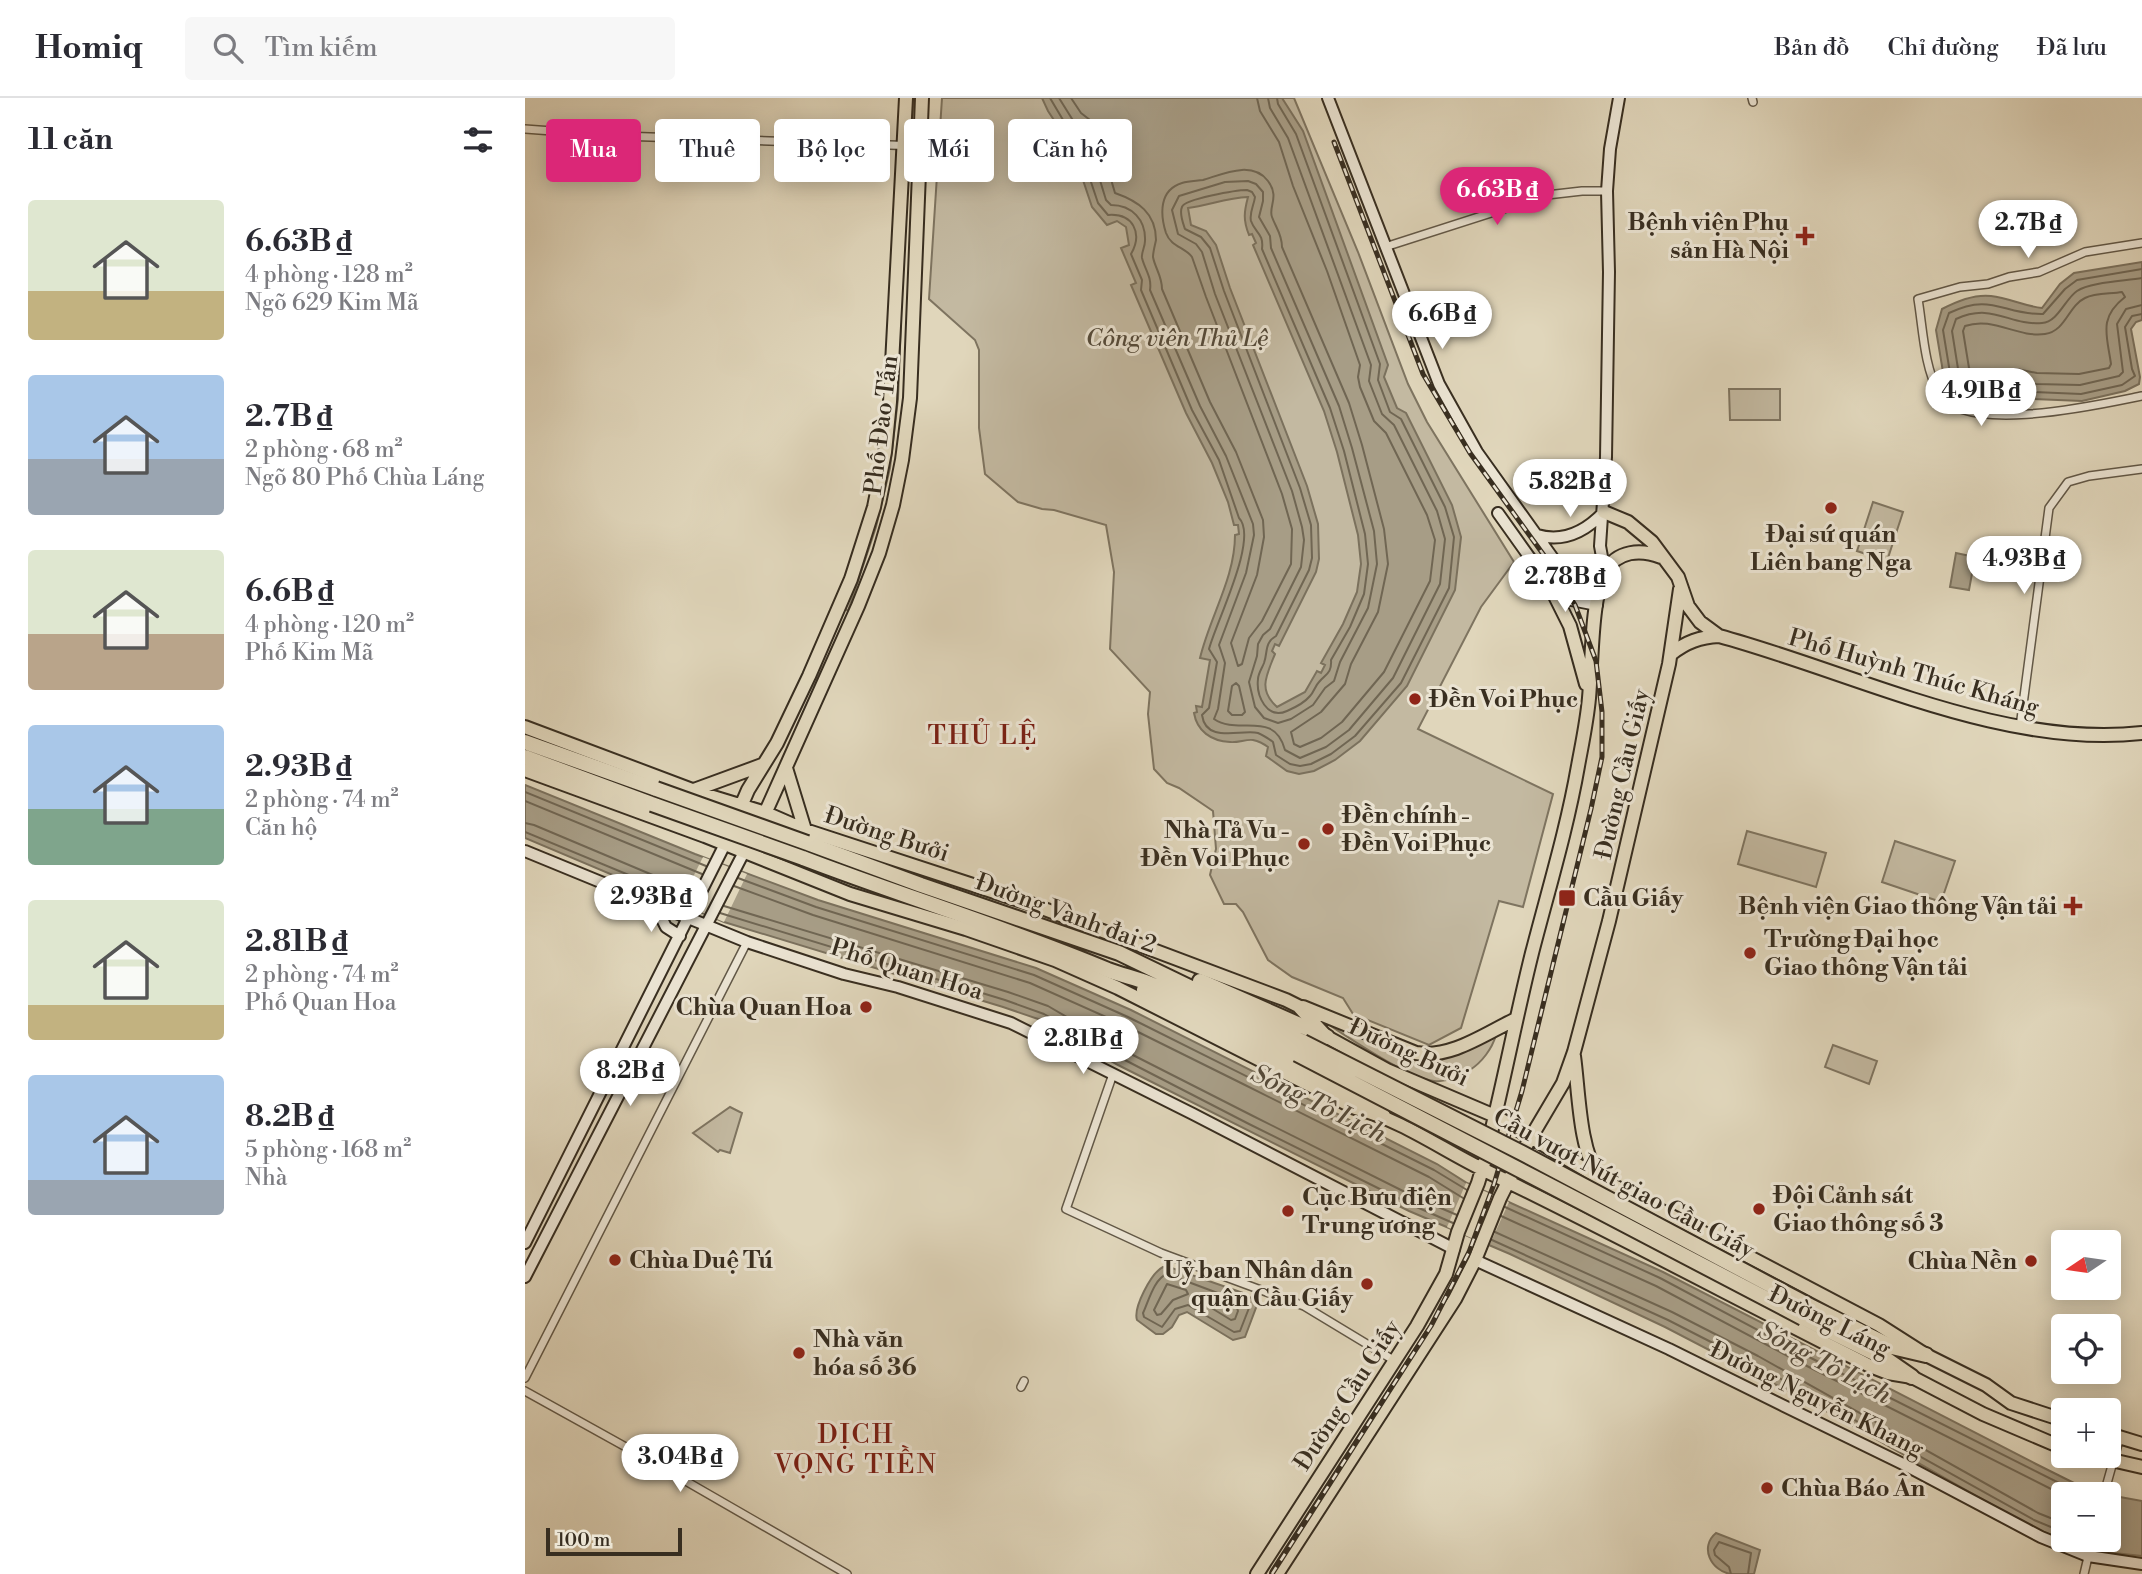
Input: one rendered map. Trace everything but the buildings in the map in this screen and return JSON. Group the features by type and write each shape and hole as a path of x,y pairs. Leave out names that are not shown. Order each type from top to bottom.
{"highway":[{"path":"525,743 805,844"},
{"path":"525,757 652,804 805,844"},
{"name":"Đường Vành đai 2","path":"805,844 1119,953 1300,1048"},
{"name":"Đường Vành đai 2","path":"805,844 869,883 1016,933 1173,994 1300,1048"},
{"path":"1119,953 1155,960 1327,1037"},
{"path":"1110,971 1152,995 1327,1082 1383,1115"},
{"name":"Cầu vượt Nút giao Cầu Giấy","path":"1300,1048 1522,1153 1805,1312 1912,1377"},
{"name":"Cầu vượt Nút giao Cầu Giấy","path":"1805,1312 1892,1347 1926,1356"}],"main road":[{"name":"Phố Đào Tấn","path":"905,119 906,98"},
{"name":"Phố Đào Tấn","path":"921,119 922,98"},
{"path":"1328,98 1426,354 1457,418 1477,452 1547,551 1565,568 1604,574"},
{"path":"1604,574 1600,546 1604,512 1609,272 1607,191 1610,149 1619,98"},
{"name":"Phố Đào Tấn","path":"725,844 762,765 777,743 839,608 868,531 884,453 891,389 904,146"},
{"name":"Phố Đào Tấn","path":"744,852 766,813 853,617 879,553 893,505 902,460 909,398 918,182"},
{"path":"1517,539 1535,532 1552,538 1576,534 1604,512"},
{"name":"Phố Huỳnh Thúc Kháng","path":"1604,512 1616,515 1641,531 1652,542 1678,576 1681,589 1695,615 1719,636 1932,704 2020,727 2083,735 2142,733"},
{"path":"1498,513 1550,586 1576,643 1589,701"},
{"path":"1604,574 1612,562 1636,551 1661,557"},
{"name":"Đường Cầu Giấy","path":"1257,1574 1395,1361 1439,1288 1451,1261 1458,1233 1482,1169 1577,771 1589,701 1597,605 1604,574"},
{"path":"1550,586 1571,600 1597,605"},
{"name":"Đường Cầu Giấy","path":"1277,1574 1455,1300 1475,1260 1500,1198 1563,1083 1574,1052 1609,921 1671,654 1681,589"},
{"path":"839,608 853,617"},
{"path":"1671,654 1690,641 1719,636"},
{"name":"Đường Bưởi","path":"525,727 698,792 766,813 805,844 1031,904 1298,1006 1327,1037 1387,1070 1495,1116 1532,1136"},
{"path":"690,831 706,818 709,807 698,792 762,765"},
{"path":"786,768 805,844"},
{"path":"525,770 725,844 850,894 966,929 1055,960 1118,988 1355,1108 1383,1115 1482,1169"},
{"path":"525,1242 725,844"},
{"name":"Phố Quan Hoa","path":"525,851 654,903 691,913 747,942 844,974 898,987 1011,1023 1454,1249"},
{"path":"525,1277 744,852"},
{"path":"654,903 666,928 680,936"},
{"path":"1298,1006 1416,1053 1428,1055 1448,1052 1516,1018"},
{"path":"1574,1052 1586,1150 1592,1167 1601,1180"},
{"name":"Đường Láng","path":"1532,1136 1601,1180 1879,1325 1926,1356 1979,1381 2011,1403 2051,1416"},
{"name":"Đường Láng","path":"1482,1169 1859,1360 1888,1373 1912,1377 1983,1414 2051,1443"},
{"name":"Đường Nguyễn Khang","path":"1475,1260 1669,1349 1905,1465 2041,1538 2051,1540"},
{"path":"2121,1437 2142,1444"},
{"path":"2121,1463 2142,1467"},
{"name":"Đường Nguyễn Khang","path":"2104,1552 2142,1563"}],"street":[{"path":"525,129 608,135 904,146"},
{"path":"1385,247 1547,195 1607,191"},
{"path":"2142,243 2085,252 2039,272 1988,284 1960,287 1918,299 1929,365 1940,395 1954,407 1979,414 2018,416 2142,396"},
{"path":"2020,727 2049,508 2068,482 2089,476 2142,469"},
{"path":"525,1378 747,942"},
{"path":"1113,1074 1066,1209 1161,1253 1304,1306 1395,1361"},
{"path":"525,1391 847,1574"},
{"path":"2084,1574 2089,1552"}],"green space":[{"name":"Công viên Thủ Lệ","path":"942,98 1294,98 1358,252 1408,384 1427,422 1514,562 1481,607 1418,729 1553,794 1523,907 1499,901 1461,1028 1429,1045 1353,1014 1343,998 1292,977 1268,960 1243,912 1236,904 1224,904 1210,875 1216,849 1213,811 1167,783 1154,769 1148,714 1150,692 1110,649 1114,572 1106,525 1018,502 985,474 979,428 979,350 975,340 929,299 937,182 994,182 994,119 941,119"},
{"path":"901,321 898,399 890,468 876,527 848,611 843,607 872,526"},
{"path":"1729,389 1780,389 1780,420 1730,420"},
{"path":"1873,502 1903,512 1887,561 1857,551"},
{"path":"1747,831 1826,853 1816,887 1738,864"},
{"path":"1895,841 1955,861 1941,902 1882,882"},
{"path":"1320,1019 1415,1055 1496,1035 1489,1050 1474,1067 1453,1078 1434,1081 1391,1064"},
{"path":"1833,1045 1877,1061 1869,1084 1825,1067"},
{"path":"730,1107 742,1113 730,1153 720,1150 718,1152 693,1133"}],"water":[{"path":"1042,98 1282,98 1303,131 1388,365 1384,377 1397,408 1406,413 1452,505 1461,537 1455,590 1407,686 1360,741 1335,760 1314,771 1299,774 1287,771 1266,756 1268,747 1263,744 1253,740 1217,740 1206,734 1198,725 1194,713 1197,712 1196,706 1202,707 1210,660 1200,658 1227,582 1235,535 1239,534 1238,525 1234,525 1212,463 1186,413 1131,285 1136,283 1121,248 1129,245 1126,227 1117,221 1107,225 1092,207 1084,182 1132,182 1132,119 1053,119","holes":["1248,197 1245,216 1249,235 1252,234 1256,243 1253,245 1324,411 1358,535 1361,564 1357,592 1321,663 1325,665 1321,673 1317,671 1305,692 1277,707 1267,695 1265,682 1275,654 1272,651 1275,644 1279,646 1316,572 1319,559 1318,524 1307,486 1216,245 1206,231 1191,225 1188,208"]},
{"path":"2142,262 2142,320 2136,322 2131,329 2139,384 2125,391 2082,401 2033,399 2017,395 1958,395 1945,384 1936,330 1942,309 1978,296 1998,297 2042,308 2060,284 2074,273"},
{"path":"1956,553 1975,557 1969,590 1950,587"},
{"name":"Sông Tô Lịch","path":"525,785 695,854 818,900 1036,968 1131,1010 1437,1164 1467,1183 1663,1272 2072,1482 2051,1482 2051,1535 2031,1527 1830,1413 1665,1327 1510,1254 1409,1211 1118,1065 1041,1020 724,922 525,838"},
{"path":"1163,1267 1243,1293 1254,1300 1257,1305 1245,1337 1233,1340 1187,1312 1179,1315 1172,1327 1163,1334 1156,1334 1137,1320 1136,1315 1144,1291 1153,1276"},
{"path":"2121,1497 2142,1501 2142,1556 2110,1552 2121,1552"},
{"path":"1716,1533 1760,1550 1754,1574 1731,1574 1713,1563 1708,1545"}],"pier":[{"path":"703,857 747,874 724,922 680,903"},
{"path":"1466,1183 1509,1202 1489,1246 1447,1227"}],"railway":[{"path":"1272,1574 1431,1326 1469,1252 1494,1184 1522,1091 1602,757 1602,712 1596,661 1575,605 1551,565 1470,453 1423,374 1334,142"}],"place":[{"name":"Bệnh viện Phụ sản Hà Nội","path":"1805,236"},
{"name":"Đại sứ quán Liên bang Nga","path":"1831,508"},
{"name":"Đền Voi Phục","path":"1415,699"},
{"name":"Đền chính - Đền Voi Phục","path":"1328,829"},
{"name":"Nhà Tả Vu - Đền Voi Phục","path":"1304,844"},
{"name":"Cầu Giấy","path":"1567,898"},
{"name":"Bệnh viện Giao thông Vận tải","path":"2073,906"},
{"name":"Trường Đại học Giao thông Vận tải","path":"1750,953"},
{"name":"Chùa Quan Hoa","path":"866,1007"},
{"name":"Đội Cảnh sát Giao thông số 3","path":"1759,1209"},
{"name":"Cục Bưu điện Trung ương","path":"1288,1211"},
{"name":"Chùa Duệ Tú","path":"615,1260"},
{"name":"Chùa Nền","path":"2031,1261"},
{"name":"Uỷ ban Nhân dân quận Cầu Giấy","path":"1367,1284"},
{"name":"Nhà văn hóa số 36","path":"799,1353"},
{"name":"Chùa Báo Ân","path":"1767,1488"}],"district":[{"name":"THỦ LỆ","path":"983,735"},
{"name":"DỊCH VỌNG TIỀN","path":"856,1449"}]}
